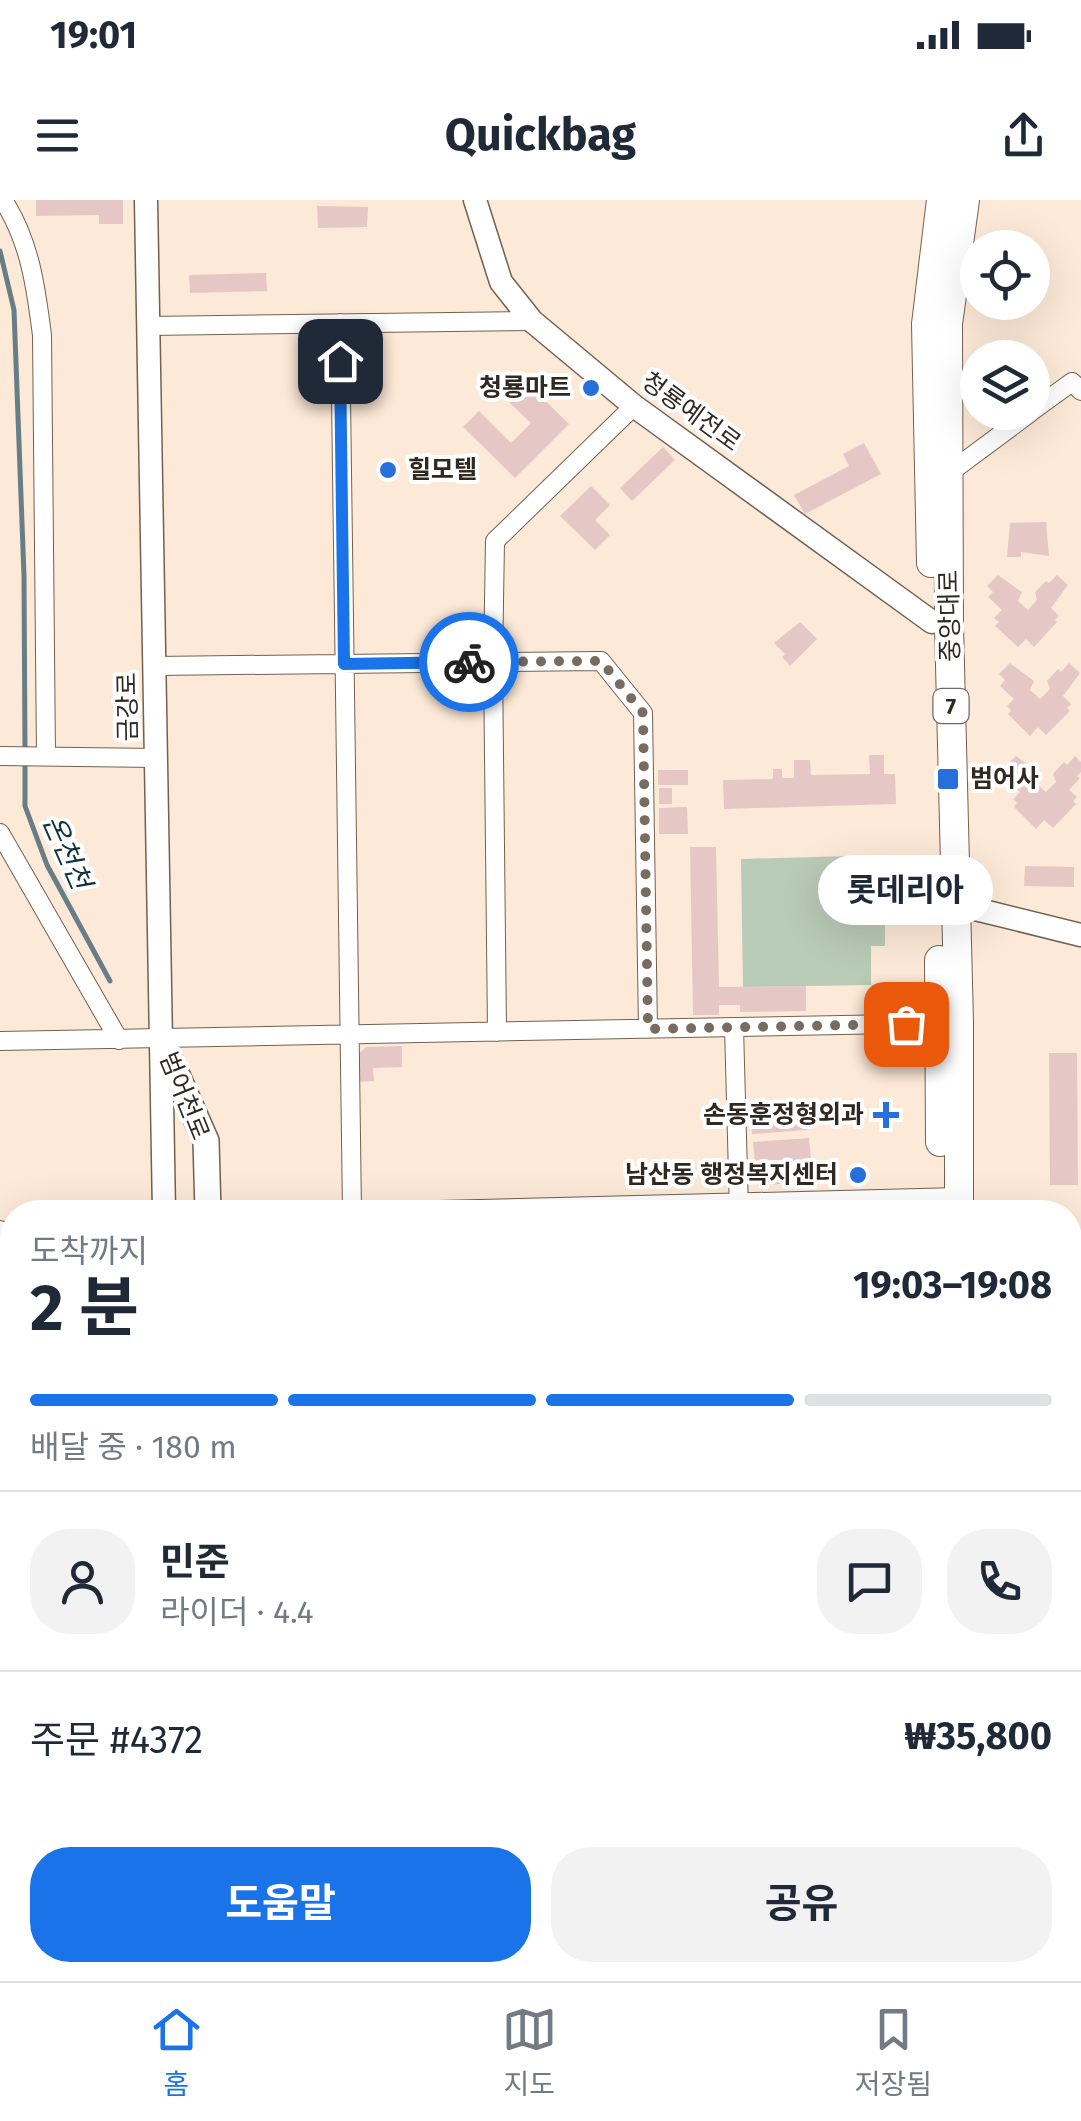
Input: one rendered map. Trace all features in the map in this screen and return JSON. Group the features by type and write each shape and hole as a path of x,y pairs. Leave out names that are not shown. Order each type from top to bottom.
{"main road":[{"name":"중앙대로","path":"941,200 926,324 932,622 950,1023"},
{"name":"중앙대로","path":"950,1200 955,904 948,324 965,200"},
{"name":"범어천로","path":"161,1039 206,1141 208,1200"}],"street":[{"path":"4,200 33,272 42,335 42,756"},
{"name":"금강로","path":"146,200 164,1200"},
{"name":"청룡예전로","path":"475,200 501,282 532,321 634,406 932,622"},
{"path":"148,326 532,321"},
{"path":"340,323 354,1200"},
{"path":"1050,398 1072,382 1081,391"},
{"path":"497,1032 493,662 496,541 634,406"},
{"path":"949,473 1008,430"},
{"path":"154,666 601,661 643,713 648,1029"},
{"path":"4,756 156,758"},
{"path":"0,833 119,1040"},
{"path":"955,904 1081,935"},
{"path":"0,1041 950,1023"},
{"path":"734,1027 738,1200"}],"green space":[{"path":"885,855 885,946 871,946 871,985 743,987 741,859"}],"building":[{"path":"36,200 123,200 123,224 99,224 99,215 36,216"},
{"path":"317,206 368,207 367,227 318,228"},
{"path":"266,273 267,291 190,293 189,275"},
{"path":"515,371 569,424 515,478 463,427 479,411 511,443 531,423 496,390"},
{"path":"864,443 881,474 805,514 794,495 849,466 843,454"},
{"path":"663,447 675,460 632,501 620,488"},
{"path":"591,486 610,505 595,520 610,535 595,550 560,516"},
{"path":"1046,522 1049,556 1021,552 1021,557 1007,557 1010,523"},
{"path":"998,575 1022,592 1018,601 1028,610 1037,600 1035,592 1046,581 1049,583 1057,575 1068,585 1051,608 1059,616 1057,622 1034,647 1026,639 1018,647 995,626 999,622 994,618 1002,610 988,597 993,592 987,586"},
{"path":"800,622 817,639 790,666 774,643"},
{"path":"1010,663 1034,681 1030,690 1040,699 1050,689 1047,681 1058,669 1061,672 1069,663 1080,673 1063,696 1071,704 1067,708 1070,711 1046,735 1038,727 1030,736 1008,714 1011,710 1007,706 1014,699 1000,686 1005,680 999,674"},
{"path":"869,755 884,755 884,774 895,774 896,804 724,809 723,780 773,779 773,769 782,769 782,778 794,778 794,760 810,760 811,775 870,774"},
{"path":"1016,756 1040,774 1036,783 1046,792 1056,782 1053,774 1064,762 1067,765 1075,756 1081,762 1077,776 1080,778 1069,790 1077,797 1073,801 1076,804 1053,828 1044,820 1036,829 1014,807 1017,803 1013,799 1020,792 1006,779 1012,774 1005,767"},
{"path":"658,770 688,770 688,785 658,785"},
{"path":"659,788 672,788 672,804 659,804"},
{"path":"687,807 688,834 659,834 659,808"},
{"path":"690,847 716,847 719,987 806,986 806,1011 740,1012 740,1005 719,1005 719,1015 693,1015"},
{"path":"1025,866 1074,867 1074,887 1024,886"},
{"path":"402,1046 402,1067 373,1068 374,1081 358,1082 357,1055 366,1047"},
{"path":"1049,1053 1077,1053 1078,1185 1050,1185"},
{"path":"806,1105 807,1130 752,1134 751,1109"},
{"path":"809,1138 813,1181 757,1186 753,1142"}],"waterway":[{"name":"온천천","path":"0,251 14,310 24,576 25,751"},
{"name":"온천천","path":"25,762 25,806 47,865 110,981"}],"way so far":[{"path":"469,662 601,661 643,713 648,1029 906,1024"}],"place":[{"name":"청룡마트","path":"591,388"},
{"name":"힐모텔","path":"388,470"},
{"name":"범어사","path":"948,779"},
{"name":"롯데리아","path":"906,1024"},
{"name":"손동훈정형외과","path":"886,1115"},
{"name":"남산동 행정복지센터","path":"858,1175"}],"route":[{"path":"340,361 344,664 469,662"}]}
